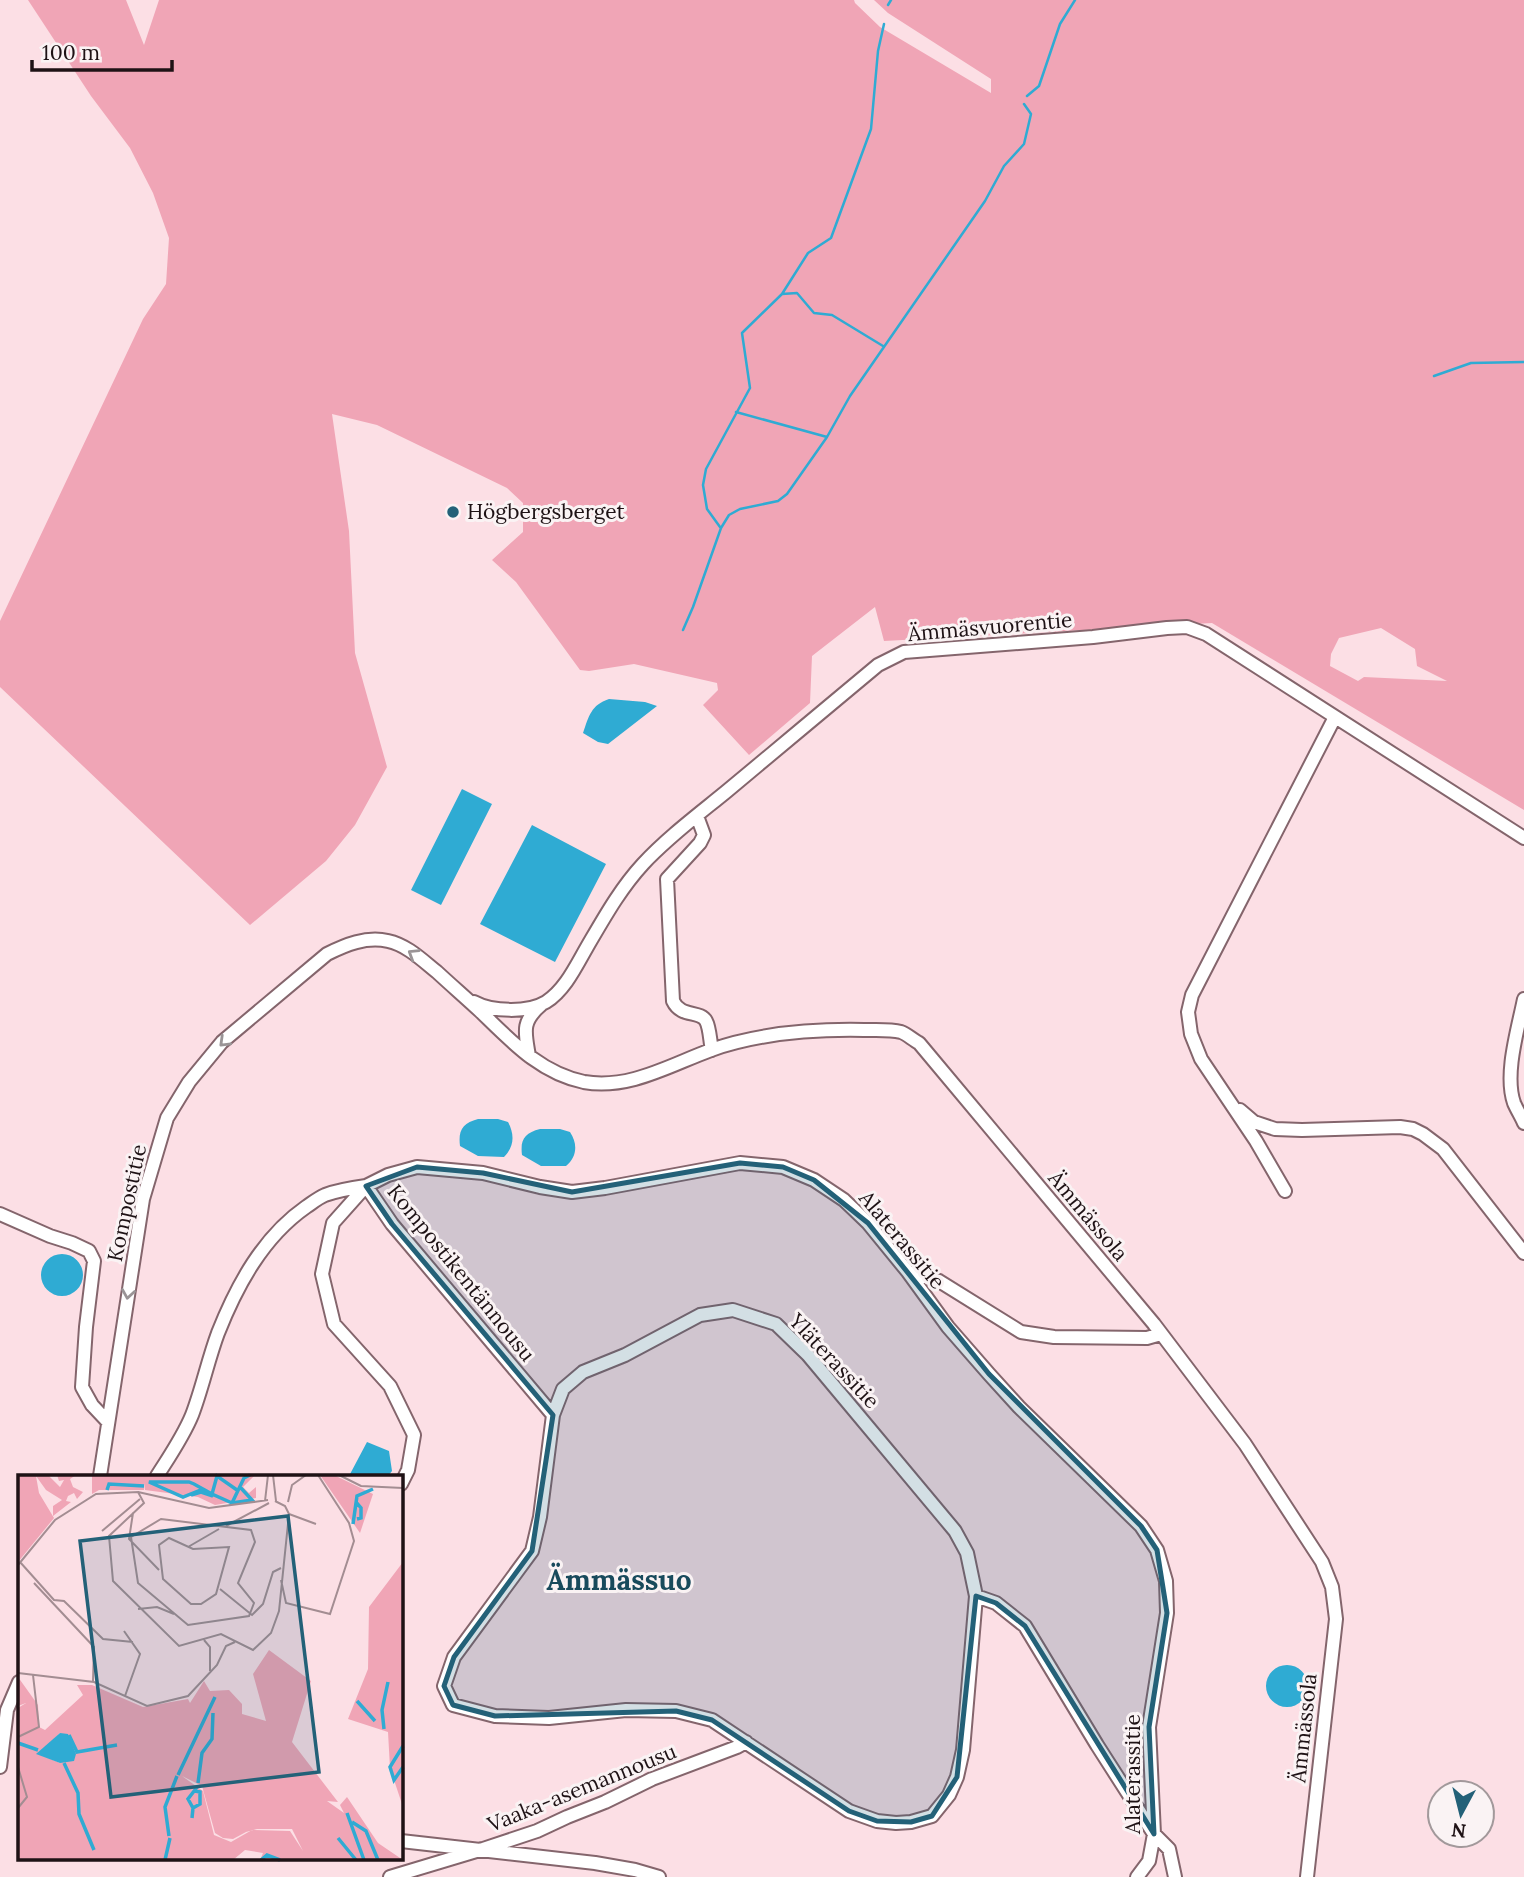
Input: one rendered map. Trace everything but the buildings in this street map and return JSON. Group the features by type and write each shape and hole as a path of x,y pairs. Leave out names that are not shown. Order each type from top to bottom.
{"street":[{"name":"Ämmäsvuorentie","path":"528,1056 527,1020 568,979 623,887 645,862 878,665 904,652 1187,627 1206,634 1524,838"},
{"path":"1285,1191 1201,1059 1191,1034 1188,1012 1192,995 1335,717"},
{"path":"697,816 704,835 667,879 673,1001 675,1007 681,1011 700,1016 706,1021 712,1050"},
{"name":"Kompostitie","path":"100,1475 143,1199 167,1118 189,1082 222,1042 327,954 345,945 367,940 388,941 414,953 466,997"},
{"path":"466,997 485,1007 499,1009 528,1008 544,1003"},
{"name":"Ämmässola","path":"466,997 528,1056 549,1070 586,1082 625,1082 753,1038 835,1030 876,1030 902,1032 919,1043 1161,1334 1245,1444 1322,1562 1332,1587 1336,1619 1307,1877"},
{"path":"1524,999 1511,1069 1514,1101 1524,1123"},
{"path":"1231,1104 1254,1122 1275,1129 1400,1127 1423,1133 1443,1149 1524,1253"},
{"name":"Alaterassitie","path":"402,1482 408,1470 414,1435 390,1386 334,1324 322,1274 333,1223 366,1186 388,1175 417,1167 483,1173 572,1192 740,1163 783,1167 814,1180 844,1200 868,1223 948,1327 989,1374 1019,1407 1141,1526 1157,1550 1166,1581 1167,1613 1149,1727 1154,1834 1149,1861 1137,1877"},
{"name":"Kompostikentännousu","path":"158,1475 172,1454 191,1416 218,1335 253,1262 296,1214 322,1196 346,1189 366,1186 400,1234 553,1415"},
{"path":"0,1214 89,1251 94,1261 82,1387 92,1405 108,1422"},
{"path":"908,1272 939,1281 1021,1332 1054,1336 1147,1338 1161,1334"},
{"name":"Yläterassitie","path":"733,1310 776,1324 808,1355 955,1531 967,1553 976,1596 963,1750 957,1777 949,1795 932,1816 896,1823 877,1821 849,1811 712,1720 676,1711 626,1710 549,1718 495,1716 453,1705 444,1686 454,1657 532,1551 540,1517 553,1415 563,1389 583,1372 625,1355 700,1315 733,1310"},
{"path":"976,1596 996,1603 1025,1626 1154,1834 1169,1849 1175,1877"},
{"path":"0,1767 7,1710 18,1684"},
{"name":"Vaaka-asemannousu","path":"390,1877 537,1831 652,1779 737,1748 746,1742"},
{"path":"402,1841 595,1863 659,1877"}],"highlighted area":[{"path":"740,1163 783,1167 814,1180 868,1223 989,1374 1141,1526 1157,1550 1167,1613 1149,1727 1154,1834 1025,1626 996,1603 976,1596 957,1777 932,1816 911,1822 877,1821 849,1811 712,1720 676,1711 495,1716 453,1705 444,1686 454,1657 532,1551 553,1415 392,1224 366,1186 417,1167 483,1173 572,1192"}],"shaded area":[{"path":"28,0 126,0 144,45 159,0 854,0 880,27 991,93 991,79 888,13 874,0 1524,0 1524,810 1212,623 884,641 875,607 812,656 810,703 749,755 703,705 718,690 717,683 634,664 580,670 516,582 492,560 523,532 523,503 507,488 377,425 332,414 349,531 355,653 387,767 355,825 326,861 250,925 0,687 0,621 143,319 166,284 169,238 153,193 130,148 91,96","holes":["1381,628 1415,649 1417,666 1447,681 1364,677 1358,681 1330,666 1331,654 1339,638"]}],"water":[{"path":"609,699 645,702 657,706 608,744 598,742 583,733 594,708"},
{"path":"462,789 492,804 441,905 411,890"},
{"path":"532,825 606,864 555,962 480,924"},
{"path":"478,1119 508,1122 512,1141 504,1157 478,1156 460,1146 463,1128"},
{"path":"540,1129 570,1132 575,1150 566,1166 541,1166 522,1155 525,1138"},
{"path":"62,1254 77,1260 83,1275 77,1290 62,1296 47,1290 41,1275 47,1260"},
{"path":"367,1442 389,1451 392,1471 389,1475 350,1475"},
{"path":"1287,1665 1302,1671 1308,1686 1302,1701 1287,1707 1272,1701 1266,1686 1272,1671"}],"waterway":[{"path":"888,5 891,0"},
{"path":"1027,96 1039,86 1060,24 1075,0"},
{"path":"720,527 707,509 703,485 706,469 750,388 742,333 782,294 808,253 831,238 871,129 878,51 884,24"},
{"path":"683,630 721,528 729,515 740,509 778,501 787,494 827,437 850,396 985,201 1004,166 1024,144 1031,114 1024,104"},
{"path":"782,294 797,293 814,313 832,315 883,346"},
{"path":"1434,376 1471,363 1524,362"},
{"path":"736,412 827,437"}],"place":[{"name":"Högbergsberget","path":"453,512"}],"district":[{"name":"Ämmässuo","path":"619,1580"}]}
